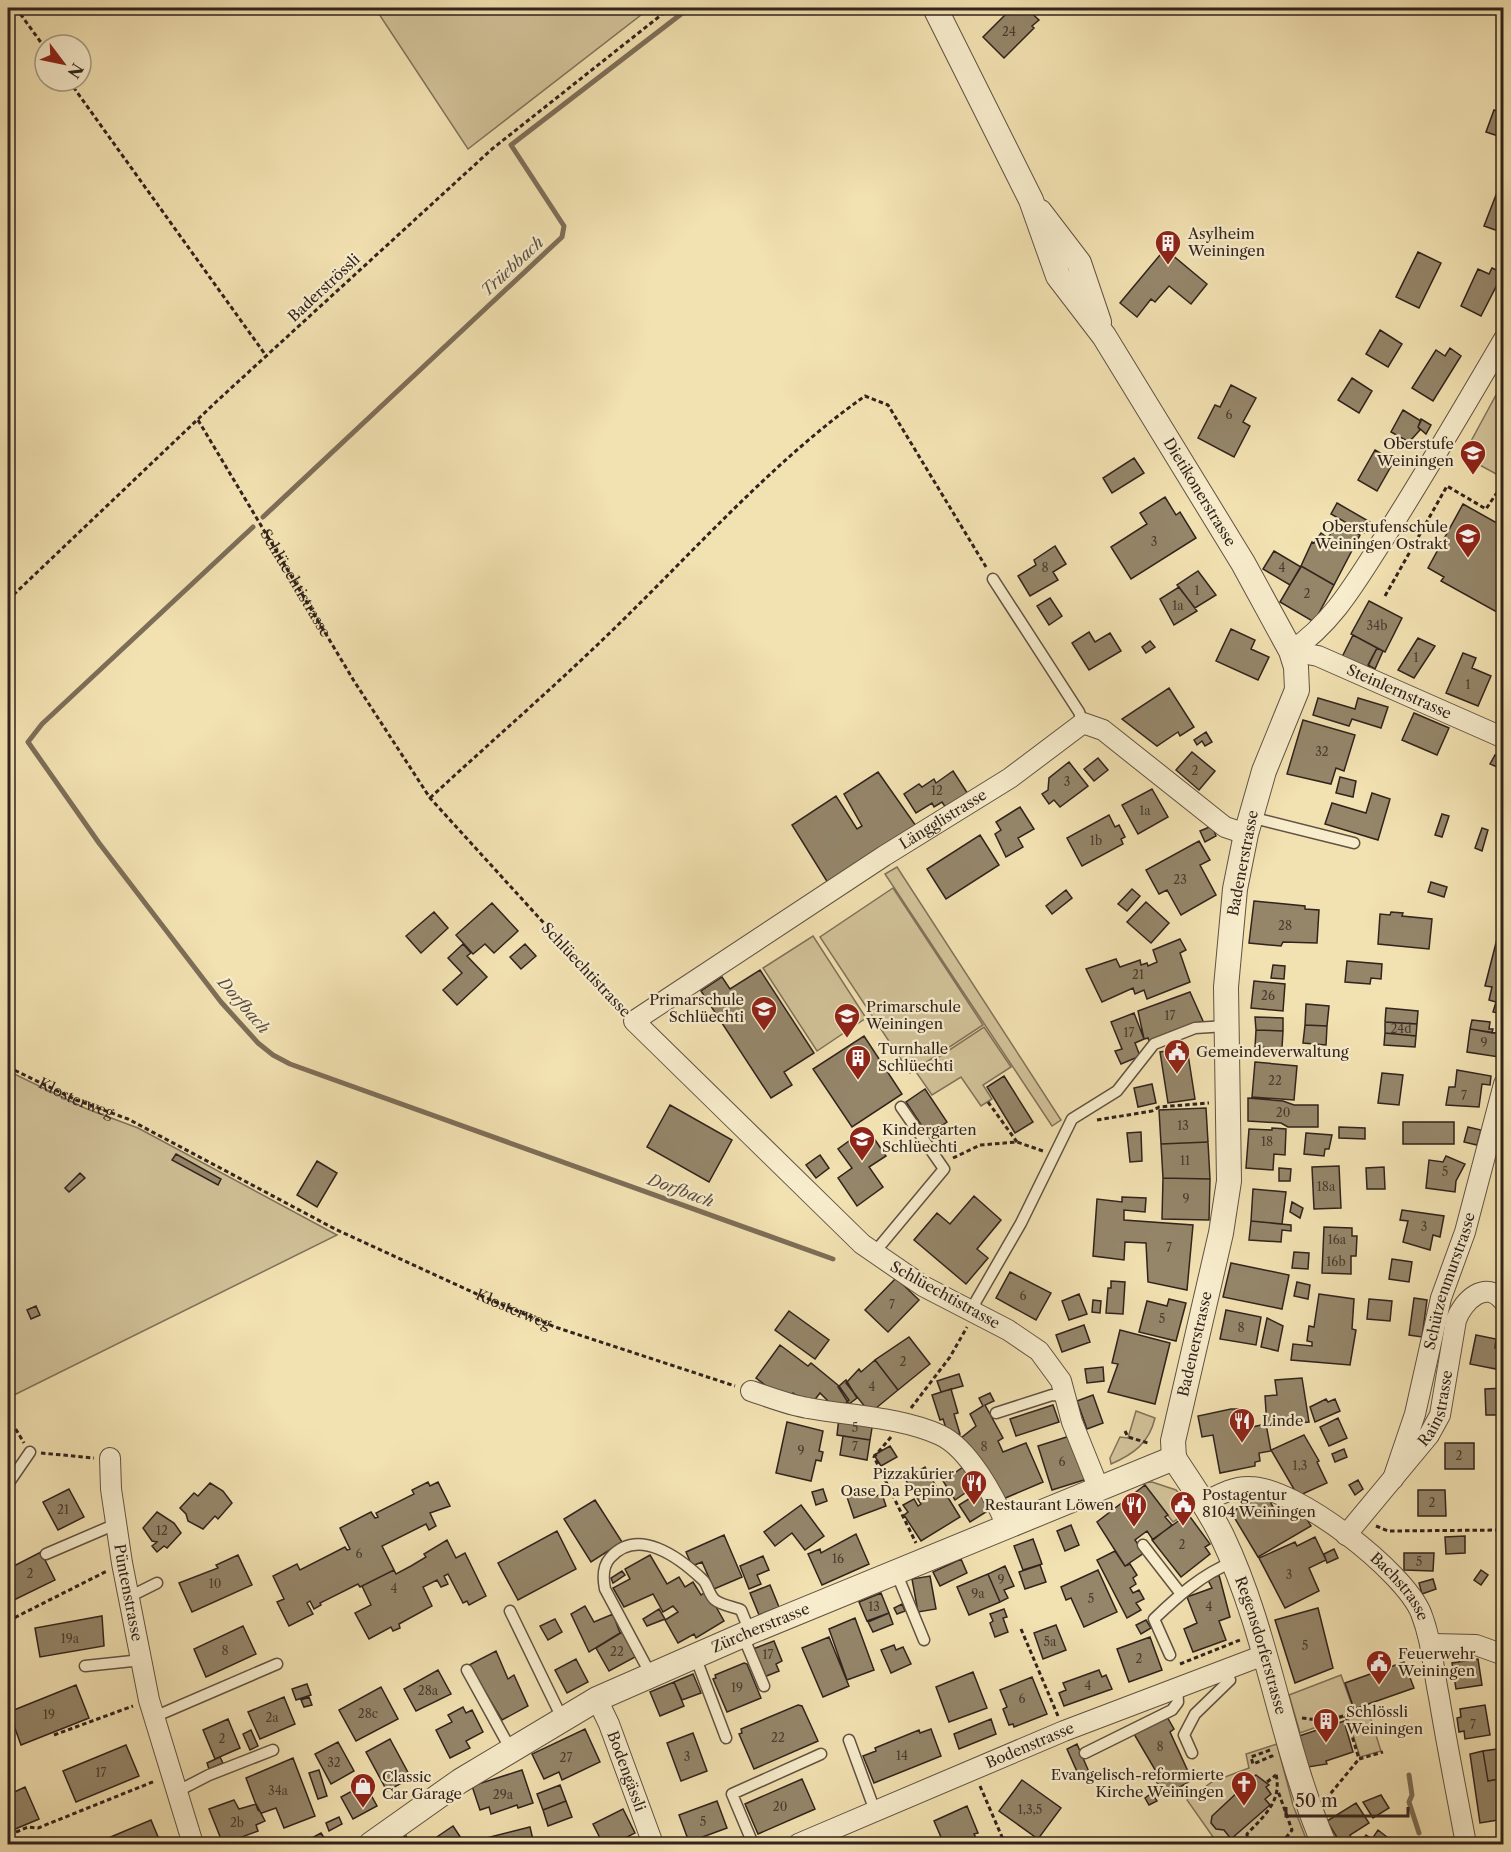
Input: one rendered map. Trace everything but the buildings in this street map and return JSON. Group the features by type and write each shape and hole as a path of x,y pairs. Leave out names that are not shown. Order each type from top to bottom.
{"street":[{"name":"Dietikonerstrasse","path":"935,8 1031,200 1058,276 1104,336 1243,563 1291,651"},
{"path":"1291,651 1310,639 1334,615 1401,511 1503,339"},
{"name":"Steinlernstrasse","path":"1291,651 1318,656 1503,738"},
{"name":"Badenerstrasse","path":"1174,1458 1173,1441 1221,1233 1229,1181 1226,1026 1228,948 1235,889 1248,826 1264,771 1297,690 1296,667 1291,651"},
{"path":"1083,723 1103,730 1226,827 1248,826"},
{"name":"Längglistrasse","path":"634,1021 884,856 1010,778 1083,723"},
{"name":"Schlüechtistrasse","path":"634,1021 848,1232 922,1286 973,1311 1039,1351 1061,1381 1064,1396 1099,1489"},
{"name":"Schützenmurstrasse","path":"1393,1479 1415,1414 1441,1298 1465,1232 1503,1084"},
{"name":"Rainstrasse","path":"1346,1535 1429,1435 1440,1416 1456,1320 1462,1306 1470,1297 1480,1293 1492,1294 1503,1302"},
{"path":"750,1391 806,1408 899,1424 941,1435 968,1458 992,1495 1007,1527"},
{"name":"Püntenstrasse","path":"110,1458 122,1563 152,1708 193,1845"},
{"name":"Zürcherstrasse","path":"371,1845 446,1790 510,1748 597,1699 694,1656 1174,1458"},
{"name":"Regensdorferstrasse","path":"1174,1458 1203,1503 1233,1562 1323,1845"},
{"name":"Bachstrasse","path":"1203,1503 1227,1491 1248,1486 1264,1488 1315,1511 1346,1535 1400,1585 1419,1610 1431,1644 1466,1845"},
{"path":"1431,1644 1476,1645 1503,1655"},
{"name":"Bodenstrasse","path":"798,1845 974,1771 1178,1679 1226,1670 1264,1655"},
{"name":"Bodengässli","path":"597,1699 609,1724 653,1845"}],"lane":[{"path":"993,579 1079,712 1083,723"},
{"path":"1248,826 1354,843"},
{"path":"973,1311 976,1301 1021,1223 1069,1124 1117,1091 1154,1044 1195,1028 1226,1026"},
{"path":"874,1252 944,1169 901,1107"},
{"path":"996,1413 1052,1395 1064,1396"},
{"path":"8,1484 30,1452"},
{"path":"46,1554 116,1524"},
{"path":"651,1675 606,1589 603,1578 609,1560 622,1549 642,1545 670,1552 704,1582 715,1600 741,1610 764,1686"},
{"path":"1143,1545 1180,1594"},
{"path":"1170,1655 1154,1619 1180,1594 1215,1569 1233,1562"},
{"path":"896,1572 924,1640"},
{"path":"129,1597 158,1583"},
{"path":"510,1611 562,1718"},
{"path":"694,1656 726,1738"},
{"path":"85,1666 142,1660"},
{"path":"152,1708 277,1664"},
{"path":"467,1670 510,1748"},
{"path":"1192,1753 1184,1735 1195,1714 1230,1680 1226,1670"},
{"path":"1085,1754 1172,1710 1178,1702 1178,1679"},
{"path":"849,1740 875,1811"},
{"path":"173,1784 209,1775 273,1750"},
{"path":"753,1845 732,1794 821,1754"}],"path":[{"path":"16,8 34,33"},
{"name":"Baderströssli","path":"8,600 198,420 492,149 670,8"},
{"path":"78,93 267,357"},
{"path":"430,798 630,614 682,559 818,433 865,396 888,405 993,579"},
{"name":"Schlüechtistrasse","path":"198,420 354,681 430,798 634,1021"},
{"path":"1385,596 1405,556 1447,486 1486,509 1503,482"},
{"name":"Klosterweg","path":"8,1066 76,1100 128,1119 335,1229 479,1294 555,1327 750,1391"},
{"path":"988,1102 1017,1142"},
{"path":"1069,1124 1152,1111 1159,1107 1217,1103"},
{"path":"944,1169 955,1155 980,1145 1017,1142 1053,1155"},
{"path":"909,1533 874,1454 898,1431 899,1424 950,1357 969,1325 973,1311"},
{"path":"8,1416 30,1452 110,1458"},
{"path":"1125,1431 1128,1437 1148,1443"},
{"path":"1360,1519 1388,1531 1503,1530"},
{"path":"8,1621 122,1563"},
{"path":"1021,1629 1064,1731"},
{"path":"1178,1679 1181,1663 1241,1640 1243,1633"},
{"path":"54,1736 152,1708"},
{"path":"1299,1717 1325,1721 1368,1708 1375,1714"},
{"path":"1346,1715 1359,1759"},
{"path":"1257,1845 1285,1839 1292,1830 1278,1791 1272,1756 1253,1764 1251,1757 1270,1750 1268,1741"},
{"path":"1323,1803 1359,1759 1383,1752"},
{"path":"974,1771 1005,1845"},
{"path":"1267,1782 1276,1775"},
{"path":"8,1835 28,1827 38,1828 173,1784"},
{"path":"1248,1845 1247,1834 1272,1807 1278,1791"}],"shaded area":[{"path":"375,8 650,8 468,149"},
{"path":"1503,382 1503,465 1498,475 1463,456"},
{"path":"897,867 1061,1120 1052,1126 885,874"},
{"path":"893,888 983,1025 910,1073 820,937"},
{"path":"813,936 866,1018 817,1051 763,968"},
{"path":"984,1027 1011,1067 983,1085 992,1099 981,1106 961,1077 932,1095 916,1072"},
{"path":"8,1071 87,1109 138,1128 337,1235 8,1398"},
{"path":"1136,1411 1155,1418 1149,1434 1133,1452 1111,1464 1110,1458 1120,1437 1128,1438"},
{"path":"1152,1482 1176,1490 1194,1509 1173,1522 1143,1483"},
{"path":"1341,1675 1354,1711 1367,1707 1381,1751 1360,1757 1347,1716 1300,1733 1289,1695"},
{"path":"1277,1744 1293,1805 1308,1844 1218,1844 1187,1800 1212,1782 1249,1768 1246,1754"}],"waterway":[{"name":"Trüebbach","path":"263,517 562,237 564,226 511,145 689,8"},
{"name":"Dorfbach","path":"253,527 42,724 28,742 99,843 221,1002 258,1043 273,1055 290,1064 833,1259"},
{"name":"Dorfbach","path":"1409,1775 1412,1795 1409,1802 1419,1833"}],"place":[{"name":"Asylheim Weiningen","path":"1168,266"},
{"name":"Oberstufe Weiningen","path":"1473,476"},
{"name":"Oberstufenschule Weiningen Ostrakt","path":"1468,559"},
{"name":"Primarschule Schlüechti","path":"764,1032"},
{"name":"Primarschule Weiningen","path":"847,1039"},
{"name":"Gemeindeverwaltung","path":"1177,1075"},
{"name":"Turnhalle Schlüechti","path":"858,1081"},
{"name":"Kindergarten Schlüechti","path":"862,1162"},
{"name":"Linde","path":"1242,1444"},
{"name":"Pizzakurier Oase Da Pepino","path":"974,1506"},
{"name":"Postagentur 8104 Weiningen","path":"1183,1527"},
{"name":"Restaurant Löwen","path":"1134,1528"},
{"name":"Feuerwehr Weiningen","path":"1379,1686"},
{"name":"Schlössli Weiningen","path":"1326,1744"},
{"name":"Evangelisch-reformierte Kirche Weiningen","path":"1244,1807"},
{"name":"Classic Car Garage","path":"363,1809"}]}
